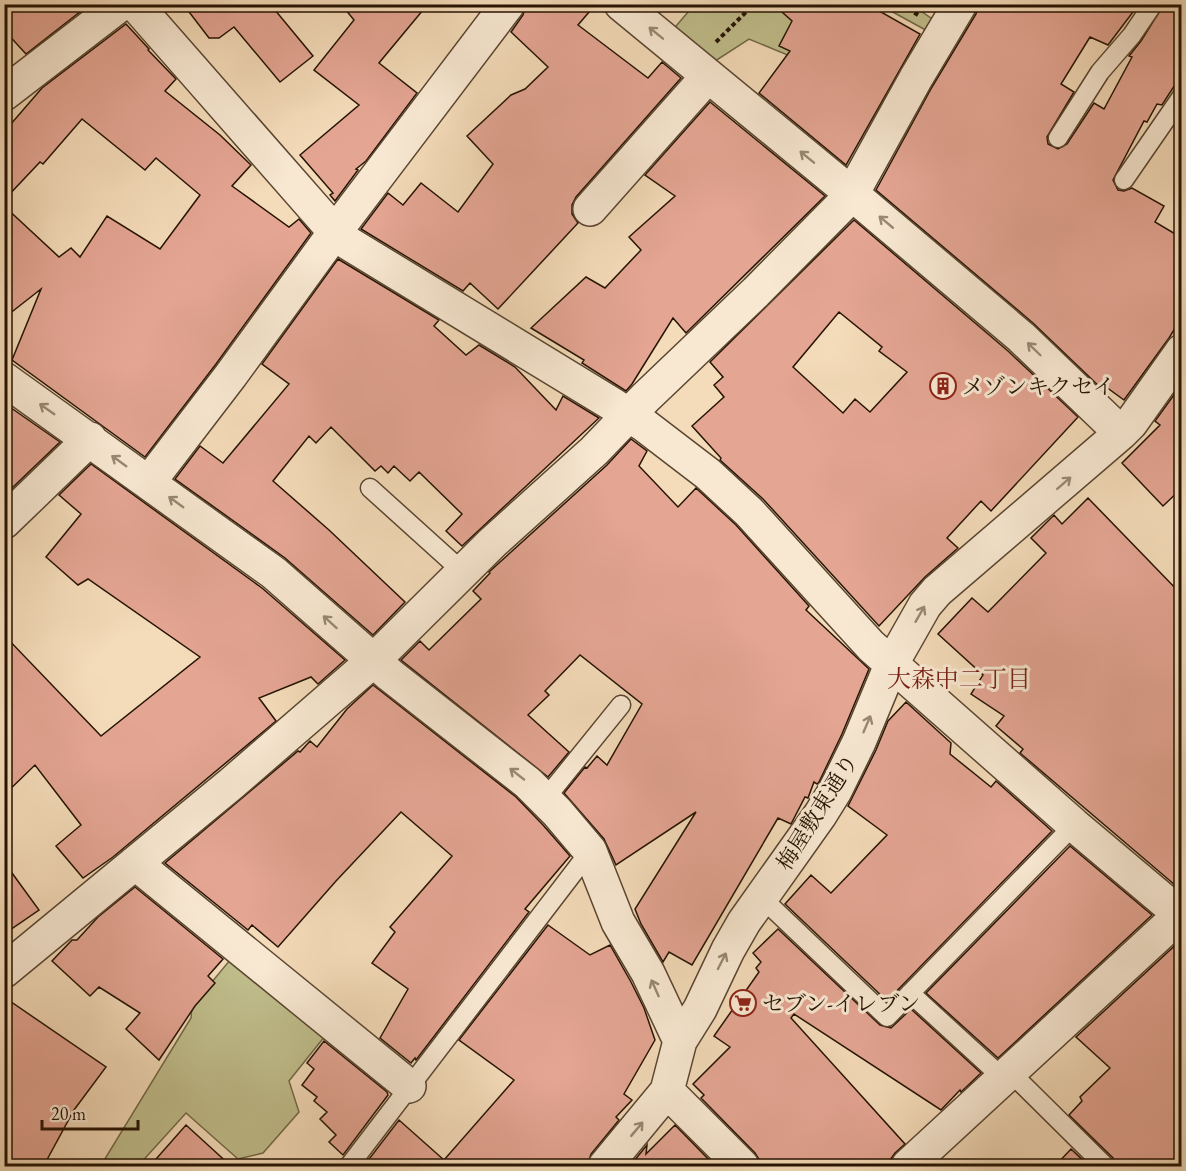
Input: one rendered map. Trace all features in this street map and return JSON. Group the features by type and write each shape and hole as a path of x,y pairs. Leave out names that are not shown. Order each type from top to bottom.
{"street":[{"path":"4,94 121,4"},
{"path":"135,4 335,232 348,243 628,414 708,474 749,512 891,665 1181,915 908,1167"},
{"path":"149,482 508,4"},
{"path":"621,4 1021,337 1121,433"},
{"path":"4,971 337,695 463,572 594,451 628,414 764,284 852,194 960,4"},
{"path":"590,209 701,70"},
{"name":"梅屋敷東通り","path":"605,1167 667,1091 680,1041 700,1009 728,950 744,922 835,791 859,742 891,665 925,605 938,591 1121,433 1131,423 1182,351"},
{"path":"4,379 283,580 373,661 528,783 545,799 590,851 618,922 648,973 680,1041"},
{"path":"4,522 90,439"},
{"path":"135,863 409,1086"},
{"path":"667,1091 742,1167"}],"lane":[{"path":"1058,138 1100,72 1132,35 1152,4"},
{"path":"1124,180 1182,96"},
{"path":"370,488 463,572"},
{"path":"545,799 621,705"},
{"path":"762,898 887,1017 1074,825"},
{"path":"349,1167 590,851"},
{"path":"910,993 1007,1076 1105,1167"}],"path":[{"path":"701,70 754,4"}],"shaded area":[{"path":"694,5 857,5 797,59 749,39 709,65 671,32"},
{"path":"880,5 912,5 938,23 931,33"},
{"path":"235,954 329,1031 289,1081 299,1112 263,1153 238,1159 186,1113 138,1166 109,1166 103,1162 191,1018 192,1006"}],"building":[{"path":"4,4 90,4 26,54 4,30"},
{"path":"183,4 270,4 313,56 280,82 234,27 219,38 209,38"},
{"path":"341,4 428,4 379,63 417,93 366,161 356,169 358,170 335,201 330,195 333,193 300,155 359,105 314,70 354,20"},
{"path":"526,4 596,4 578,25 648,78 662,62 681,78 576,197 572,205 572,214 578,223 498,309 470,283 463,291 361,229 388,193 403,205 421,183 458,212 493,164 467,136 511,95 525,89 548,67 511,32 523,15"},
{"path":"773,4 867,4 920,34 846,165 759,93 790,51 779,46 792,21"},
{"path":"979,4 1139,4 1108,45 1090,37 1061,84 1074,92 1047,137 1048,144 1058,149 1067,144 1094,103 1104,109 1132,57 1129,56 1164,4 1182,4 1182,74 1162,105 1157,104 1147,122 1144,121 1113,180 1118,190 1124,191 1132,188 1164,206 1155,222 1182,238 1182,317 1124,400 1106,387 1103,390 1033,323 876,190 932,87 976,14"},
{"path":"126,24 176,79 165,91 220,135 251,165 232,186 289,227 299,219 311,233 145,457 12,360 41,289 4,318 4,206 59,257 71,248 80,257 107,216 160,249 200,195 156,158 145,170 82,119 43,164 40,162 4,200 4,132 42,88"},
{"path":"710,102 825,196 686,333 673,318 626,391 582,363 584,360 531,328 586,277 605,288 641,250 629,237 675,196 645,175"},
{"path":"854,220 1008,351 1078,417 991,511 981,501 947,538 958,548 925,577 879,626 763,499 720,460 721,458 692,426 724,397 714,385 723,377 710,362","holes":["839,312 882,347 879,351 907,372 870,412 855,399 843,413 793,367"]},
{"path":"338,259 439,320 434,326 466,355 479,345 515,367 556,410 563,396 599,418 462,546 446,531 462,514 419,472 410,481 394,466 388,473 381,466 375,471 331,427 316,443 309,436 273,481 405,602 373,635 285,558 175,479 200,446 223,463 289,384 262,364"},
{"path":"1176,392 1182,397 1182,488 1163,506 1122,463 1160,425 1155,421"},
{"path":"4,403 60,442 11,489 4,483"},
{"path":"631,439 647,451 639,466 678,507 696,488 736,525 809,606 806,610 869,669 819,782 817,784 814,782 808,798 805,797 791,824 778,818 692,965 669,952 663,962 635,909 696,812 616,865 604,839 564,793 597,756 607,765 642,704 580,655 545,691 549,695 528,715 569,752 548,777 401,660 420,641 429,650 481,599 473,591 489,572 607,465"},
{"path":"91,464 262,588 345,660 318,684 311,677 259,698 276,721 113,857 83,878 56,846 81,825 35,765 4,795 4,635 101,736 200,657 88,579 78,585 46,557 81,514 59,495"},
{"path":"1088,498 1182,595 1182,891 1020,753 1023,749 996,726 1004,716 971,694 983,675 938,634 972,598 988,612 1046,553 1031,538 1054,515 1062,524"},
{"path":"373,685 516,797 570,856 525,909 529,912 416,1060 415,1058 411,1063 380,1038 408,989 372,963 395,932 390,927 452,856 401,812 278,947 252,925 248,930 165,863 298,751 300,752 310,741 317,747 347,709"},
{"path":"906,702 951,743 950,754 991,787 996,781 1052,831 887,1001 785,904 811,875 831,893 887,835 848,806 888,721"},
{"path":"1070,846 1152,915 998,1058 926,993"},
{"path":"4,862 39,910 4,934"},
{"path":"135,887 223,959 208,976 215,983 195,1006 159,1060 126,1029 140,1013 99,987 90,996 52,961 72,940 77,940 98,917"},
{"path":"548,925 590,955 610,945 644,1008 655,1040 624,1094 632,1100 616,1117 619,1120 591,1154 587,1167 363,1167 399,1120 444,1160 514,1080 459,1040"},
{"path":"778,929 880,1025 891,1028 911,1009 981,1073 941,1110 794,1014 791,1018 905,1144 890,1160 889,1167 760,1167 760,1161 755,1153 701,1098 704,1095 693,1084 730,1047 714,1036 759,972 756,968 761,962 753,953"},
{"path":"1182,939 1182,1167 1116,1167 1113,1158 1069,1115 1082,1101 1080,1097 1110,1068 1076,1037"},
{"path":"4,997 106,1067 74,1110 43,1167 4,1167"},
{"path":"324,1041 388,1095 343,1155 329,1142 336,1135 320,1119 327,1112 314,1101 317,1097 302,1085 314,1069 307,1063"},
{"path":"186,1125 232,1167 149,1167"},
{"path":"675,1125 716,1167 629,1167 647,1145 646,1154"},
{"path":"1071,1149 1090,1167 1054,1167"}],"place":[{"name":"メゾンキクセイ","path":"943,386"},
{"name":"セブン-イレブン","path":"743,1003"}],"district":[{"name":"大森中二丁目","path":"959,678"}]}
